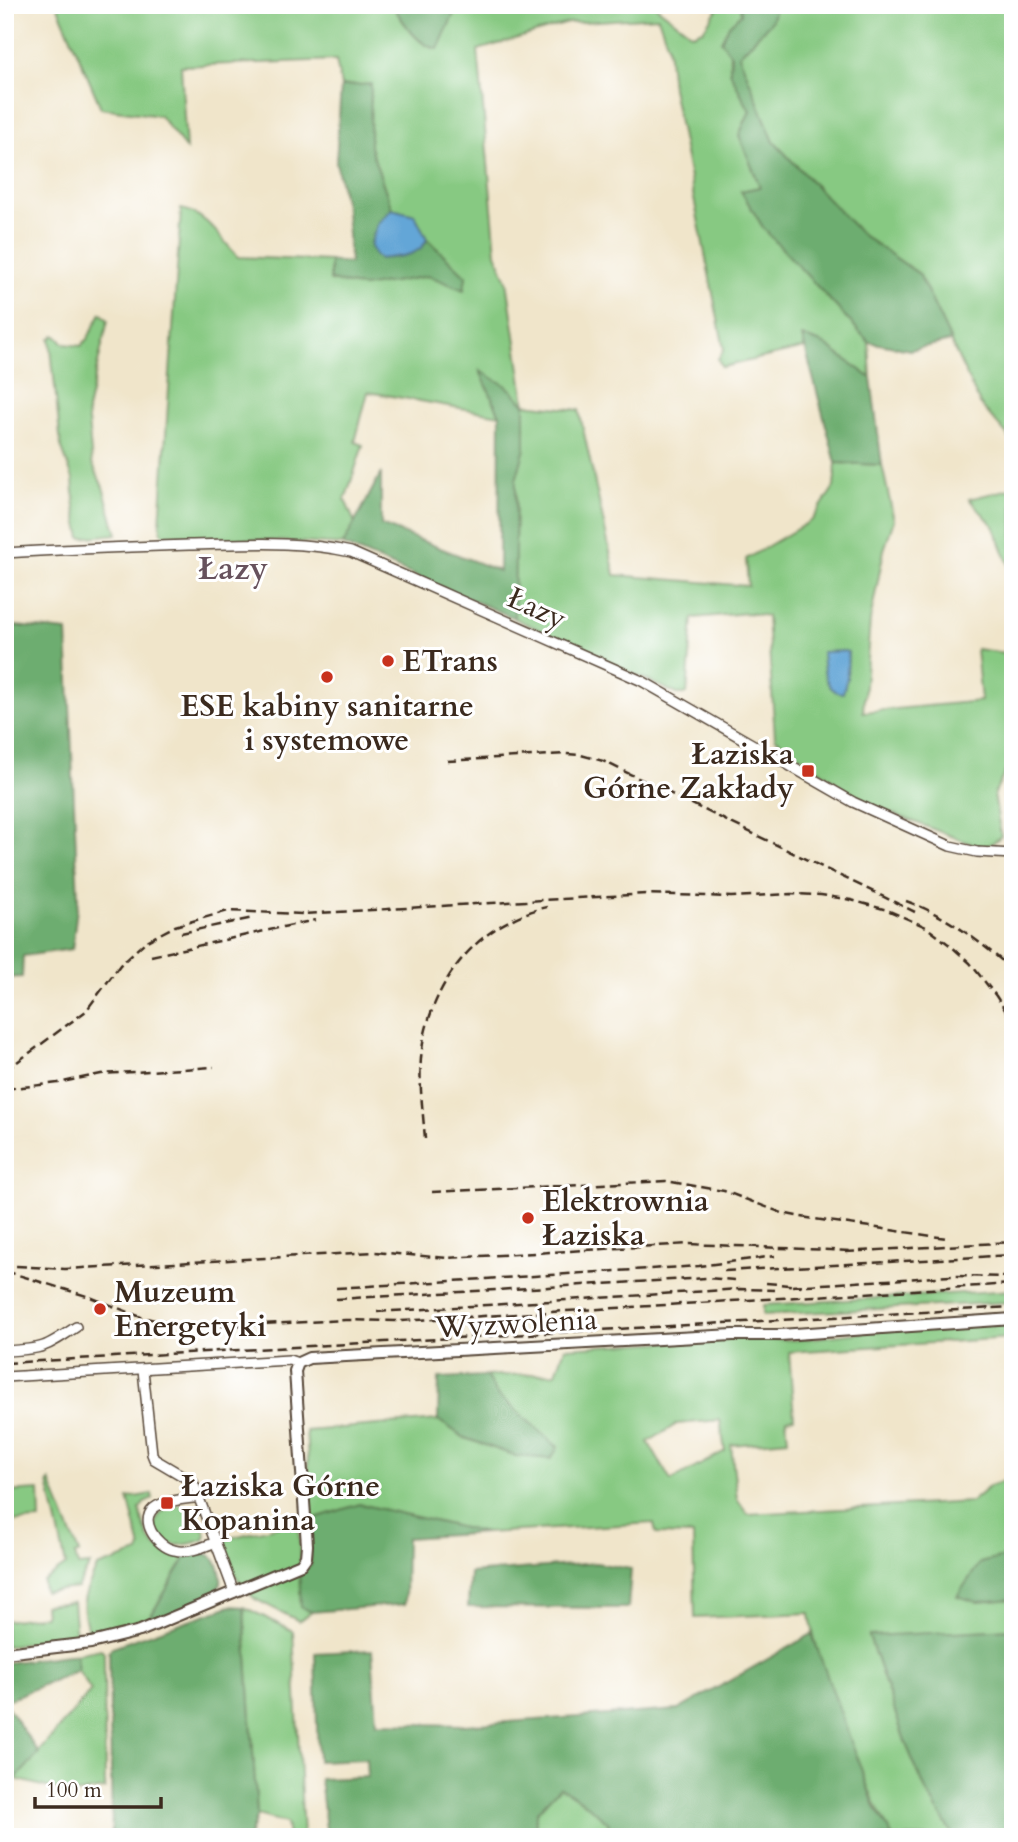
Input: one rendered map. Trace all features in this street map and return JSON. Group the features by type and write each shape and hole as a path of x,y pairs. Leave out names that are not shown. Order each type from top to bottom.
{"street":[{"name":"Łazy","path":"5,553 84,548 279,543 320,545 351,552 642,681 853,802 950,846 977,852 1013,854"},
{"name":"Wyzwolenia","path":"298,1363 309,1358 733,1335 780,1335 1013,1319"},
{"path":"5,1351 48,1346 76,1327"},
{"path":"5,1653 91,1643 140,1631 301,1564 306,1557 307,1545 295,1371 298,1363 289,1360 7,1377"},
{"path":"143,1370 154,1459 194,1482 234,1592"},
{"path":"200,1497 157,1506 150,1513 152,1536 162,1546 175,1551 187,1551 216,1542"}],"green space":[{"path":"57,5 392,5 417,38 437,49 458,5 654,5 692,34 703,30 720,5 740,5 741,14 729,25 730,72 750,111 739,135 760,187 741,191 764,229 869,342 871,378 824,344 802,337 805,348 722,367 718,359 724,349 672,88 668,46 658,17 568,23 478,50 496,253 507,281 525,404 579,410 615,575 748,586 746,559 812,520 834,487 836,463 882,465 894,520 884,550 870,621 863,712 981,701 976,649 1013,654 1013,757 994,794 1001,836 985,849 865,803 775,738 767,616 748,613 693,618 687,694 677,694 514,618 516,480 525,448 481,371 500,415 368,392 355,442 363,445 345,500 355,523 343,545 162,534 160,524 181,209 198,215 238,257 330,261 330,281 363,287 429,276 463,289 466,276 427,239 415,215 392,209 370,147 370,85 341,86 336,60 181,66 186,149 160,116 101,108"},
{"path":"392,5 458,5 438,49 417,38"},
{"path":"740,5 776,5 771,22 739,55 774,142 861,234 919,274 951,341 910,350 869,342 764,229 741,191 760,187 739,135 750,111 730,72 731,55 721,41 729,25 741,14"},
{"path":"776,5 1013,5 1013,442 980,404 919,274 861,234 774,142 739,55 771,22"},
{"path":"371,84 370,147 392,209 378,223 370,245 375,255 425,244 427,239 466,276 464,290 429,276 363,287 330,280 330,261 350,263 346,210 336,162 341,86"},
{"path":"101,313 108,320 87,410 92,463 103,487 117,534 81,538 73,479 61,446 50,339 55,335 65,344 81,346"},
{"path":"802,336 824,344 871,378 882,465 836,463"},
{"path":"480,371 507,386 525,404 525,448 516,480 514,618 343,545 381,473 381,525 499,571 500,415"},
{"path":"1013,488 1013,576 994,526 969,499"},
{"path":"5,625 67,631 78,900 72,949 23,956 22,977 5,978"},
{"path":"1013,1290 1013,1302 763,1315 763,1305"},
{"path":"1013,1322 1013,1360 1011,1338 789,1352 794,1418 786,1419 788,1440 731,1445 737,1499 748,1514 971,1502 990,1486 1013,1478 1013,1555 980,1563 977,1602 1013,1599 1013,1629 869,1637 906,1744 927,1793 954,1837 893,1837 858,1763 818,1653 810,1613 695,1618 693,1535 656,1534 654,1523 485,1533 360,1504 312,1519 306,1431 438,1420 465,1438 516,1456 514,1409 497,1394 486,1376 556,1373 565,1348 733,1338 796,1340 884,1330","holes":["720,1420 725,1451 671,1481 648,1442 677,1424"]},
{"path":"486,1376 497,1394 558,1447 551,1459 516,1456 465,1438 438,1420 439,1378"},
{"path":"50,1481 79,1553 75,1555 78,1566 90,1565 77,1588 44,1592 43,1581 66,1565 48,1482"},
{"path":"39,1490 40,1520 5,1522 5,1492"},
{"path":"152,1494 153,1499 144,1503 140,1509 148,1537 165,1552 186,1557 147,1622 90,1638 83,1609 88,1587 97,1567 139,1553 141,1548 128,1498"},
{"path":"360,1504 485,1533 406,1538 405,1604 312,1612 301,1607 299,1571 311,1565 312,1519"},
{"path":"175,1505 188,1508 196,1514 206,1536 204,1540 175,1545 159,1535 155,1528 158,1516"},
{"path":"299,1521 301,1607 312,1612 299,1621 255,1599 248,1592 230,1569 222,1540"},
{"path":"197,1552 210,1556 217,1563 221,1583 217,1590 199,1602 147,1622 186,1557"},
{"path":"1013,1555 1013,1599 977,1602 957,1596 980,1563"},
{"path":"596,1563 631,1569 628,1608 468,1607 470,1573"},
{"path":"73,1602 76,1637 5,1646 5,1621 45,1616 44,1605"},
{"path":"230,1606 244,1607 257,1815 249,1837 112,1837 109,1651 112,1647"},
{"path":"244,1607 293,1631 303,1837 288,1837 286,1823 257,1815"},
{"path":"1013,1629 1013,1837 954,1837 927,1793 906,1744 869,1636"},
{"path":"812,1634 875,1807 893,1837 611,1837 608,1822 560,1787 536,1813 535,1837 327,1837 320,1779 367,1777 366,1759 318,1761 315,1653 372,1650 377,1723 464,1725 678,1710"},
{"path":"101,1649 104,1652 105,1789 73,1794 15,1779 91,1691 78,1670 76,1654"},
{"path":"76,1654 78,1670 5,1701 5,1663"},
{"path":"5,1703 39,1754 15,1779 5,1776"},
{"path":"560,1787 608,1822 611,1837 535,1837 536,1813"}],"water":[{"path":"392,209 415,215 427,239 414,253 380,259 370,245 378,223"},
{"path":"822,652 848,652 847,678 843,693 837,692 828,684"}],"railway":[{"path":"447,761 566,754 603,761 915,912"},
{"path":"5,1071 86,1011 120,965 145,942 175,926 228,911 302,914 647,894 731,897 821,895 887,910 926,927 970,963 1013,1022"},
{"path":"906,901 949,922 1013,970"},
{"path":"425,1139 421,1058 425,1031 445,983 477,943 498,927 521,915 547,907"},
{"path":"181,933 253,918"},
{"path":"151,956 315,920"},
{"path":"5,1089 58,1083 101,1074 214,1067"},
{"path":"432,1192 666,1181 724,1191 782,1213 801,1217 946,1238"},
{"path":"845,1252 1013,1242"},
{"path":"16,1266 65,1269 374,1252 447,1258 690,1244 852,1251"},
{"path":"724,1271 1013,1255"},
{"path":"336,1288 699,1266 775,1256"},
{"path":"5,1271 90,1297 141,1317 179,1325 223,1326 345,1320 401,1321 1013,1284"},
{"path":"792,1286 951,1276 1009,1277"},
{"path":"336,1299 707,1278 735,1280"},
{"path":"766,1283 801,1286"},
{"path":"377,1312 740,1289 775,1290"},
{"path":"5,1363 1013,1307"}],"place":[{"name":"ETrans","path":"388,661"},
{"name":"ESE kabiny sanitarne i systemowe","path":"327,677"},
{"name":"Łaziska Górne Zakłady","path":"808,771"},
{"name":"Elektrownia Łaziska","path":"528,1218"},
{"name":"Muzeum Energetyki","path":"100,1309"},
{"name":"Łaziska Górne Kopanina","path":"167,1503"}],"district":[{"name":"Łazy","path":"233,568"}]}
